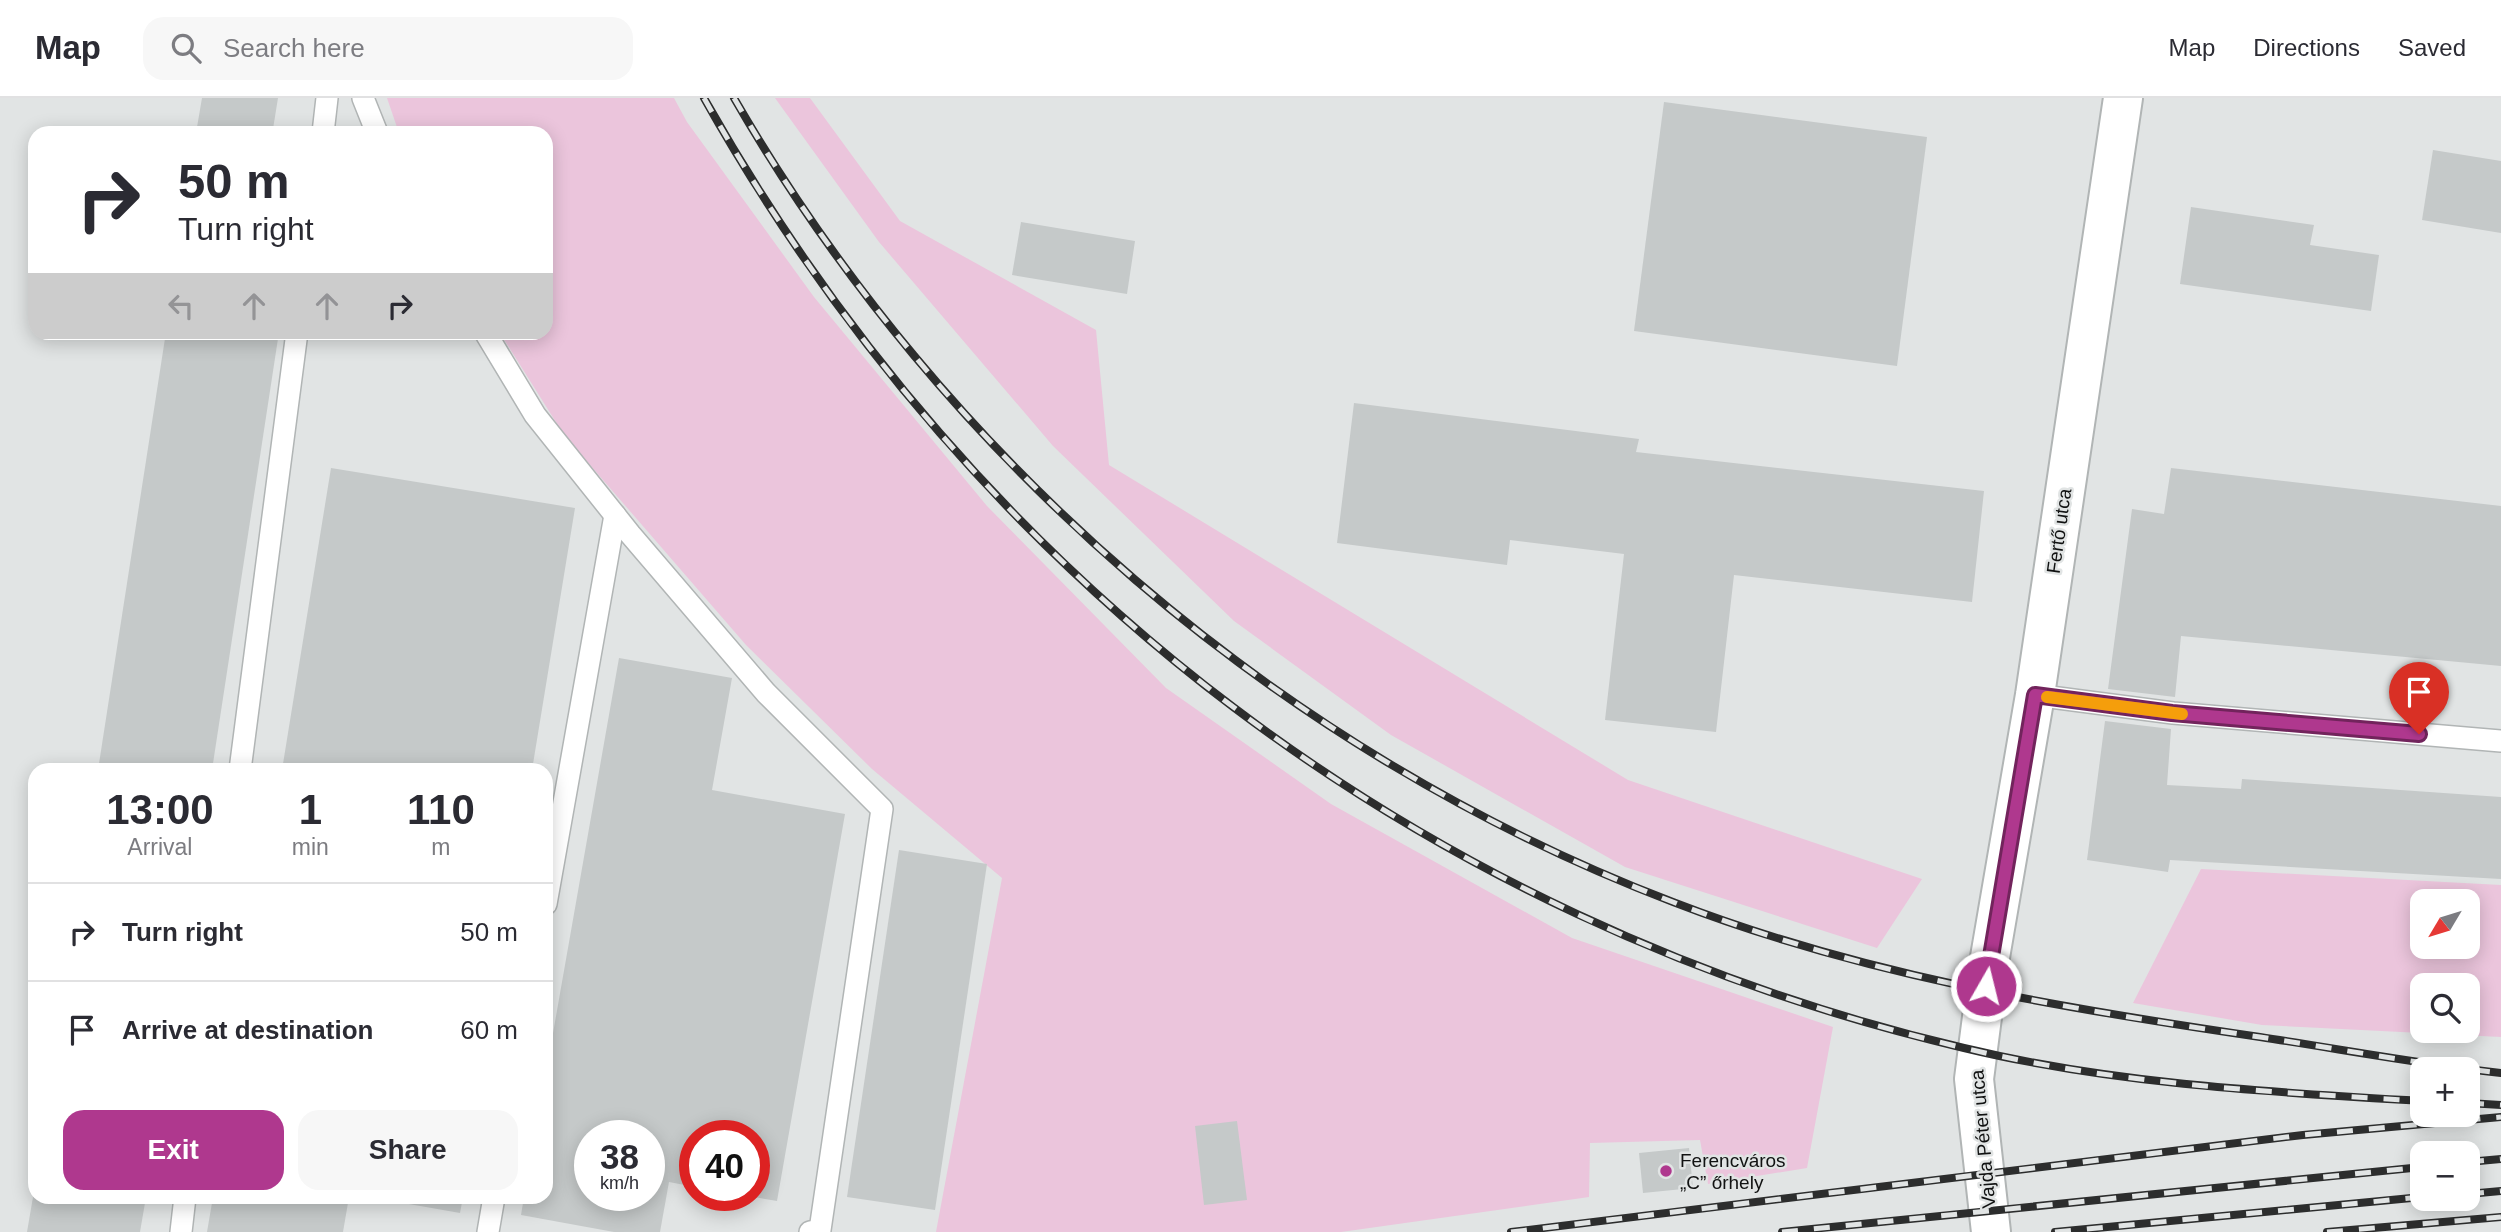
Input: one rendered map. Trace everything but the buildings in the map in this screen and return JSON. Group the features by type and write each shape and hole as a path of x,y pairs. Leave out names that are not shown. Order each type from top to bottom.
{"street":[{"name":"Fertő utca","path":"1989,963 2035,695 2123,98"},
{"name":"Vajda Péter utca","path":"1989,963 1974,1079 1991,1232"}],"lane":[{"path":"324,126 327,98"},
{"path":"363,98 374,126"},
{"path":"241,763 296,340"},
{"path":"490,340 536,415 615,515 766,693 882,809 820,1230 810,1232"},
{"path":"553,865 615,515"},
{"path":"2035,695 2172,713 2501,741"},
{"path":"181,1232 184,1204"},
{"path":"488,1232 493,1204"}],"shaded area":[{"path":"387,98 674,98 687,122 814,297 987,506 1166,688 1331,804 1572,938 1833,1027 1807,1168 1708,1184 1700,1140 1590,1143 1589,1197 1341,1232 936,1232 1002,878 872,769 746,645 564,435 504,340 553,340 553,126 397,126"},
{"path":"775,98 810,98 900,221 1096,330 1109,465 1628,780 1922,879 1877,948 1625,867 1391,735 1234,621 1053,446 879,242"},
{"path":"2201,869 2501,885 2501,1037 2480,1036 2480,973 2410,973 2410,1032 2262,1025 2133,1003"}],"railway":[{"path":"704,98 814,273 940,433 1080,578 1234,707 1400,819 1577,914 1766,991 1964,1048 2077,1070 2192,1085 2410,1100"},
{"path":"734,98 818,230 914,355 1020,472 1135,580 1259,678 1391,764 1529,840 1673,902 1816,950 2037,1001 2501,1073"},
{"path":"2480,1104 2501,1105"},
{"path":"1511,1232 2303,1135 2501,1117"},
{"path":"2480,1161 2501,1159"},
{"path":"1782,1232 2410,1168"},
{"path":"2480,1193 2501,1191"},
{"path":"2055,1232 2410,1198"},
{"path":"2327,1232 2501,1217"}],"slow traffic":[{"path":"2047,697 2182,714"}],"place":[{"name":"Ferencváros „C” őrhely","path":"1666,1171"}],"route":[{"path":"1986,986 2035,695 2172,713 2419,734"}]}
